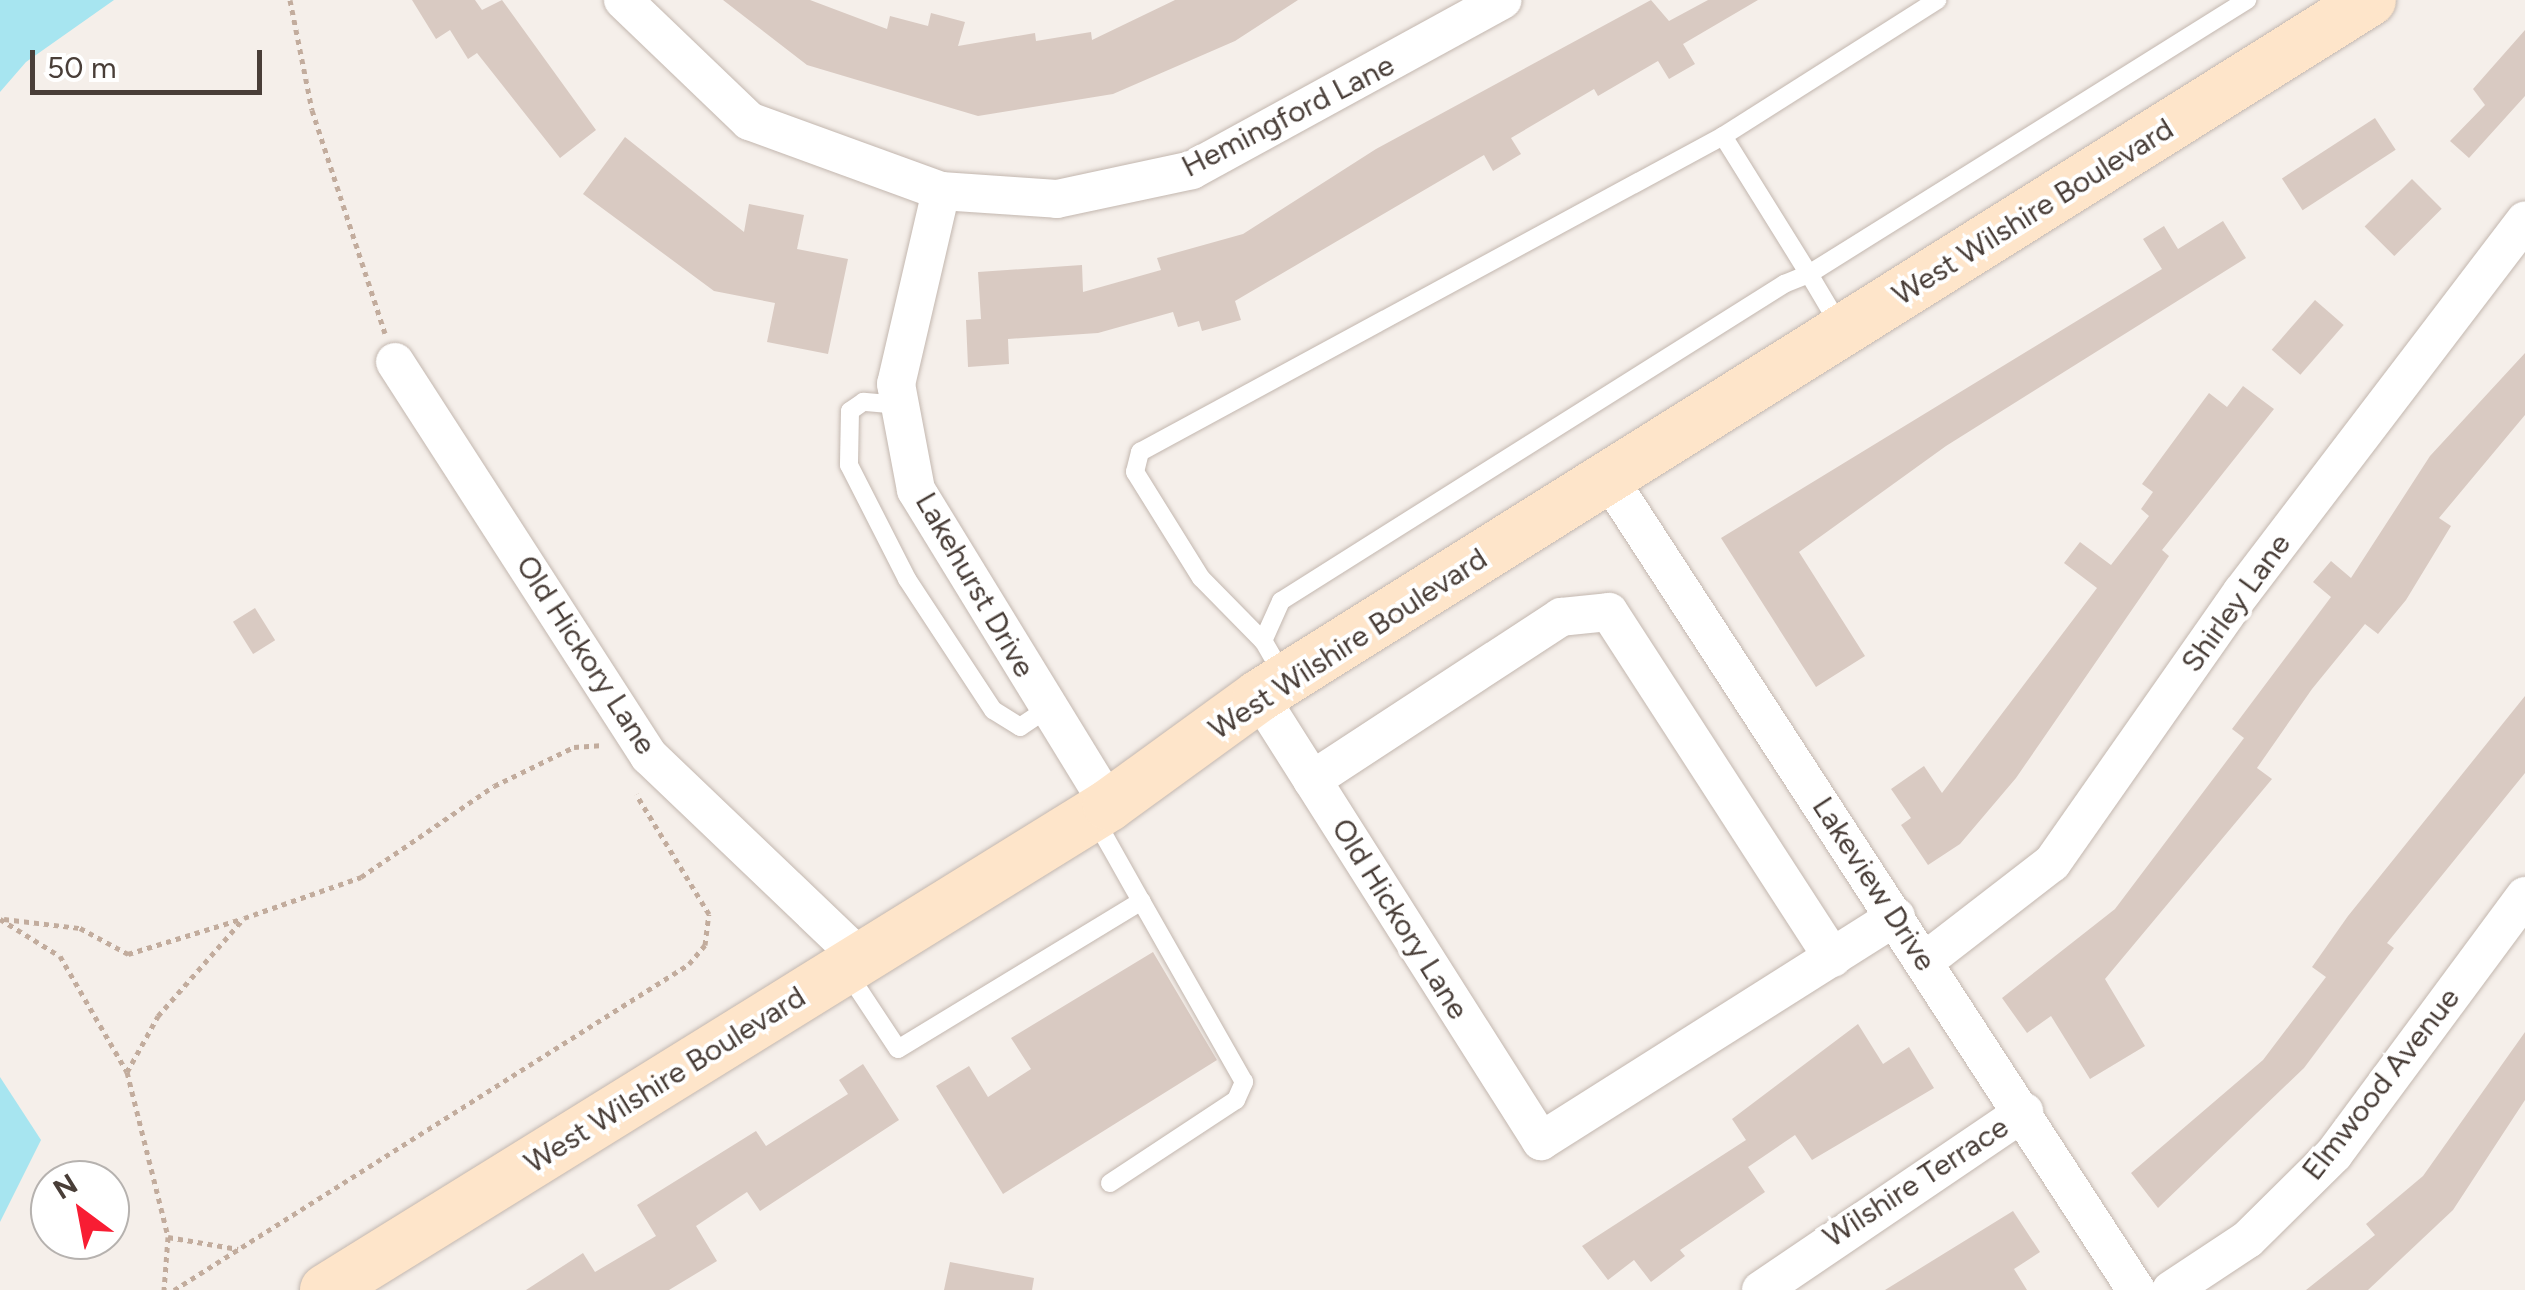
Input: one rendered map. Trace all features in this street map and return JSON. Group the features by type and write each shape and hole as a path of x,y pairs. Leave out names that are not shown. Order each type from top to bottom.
{"street":[{"path":"623,0 749,121 942,191"},
{"name":"Hemingford Lane","path":"942,191 1057,199 1192,170 1502,0"},
{"name":"West Wilshire Boulevard","path":"326,1290 1100,810 1269,672 1609,479 2356,4"},
{"name":"Lakehurst Drive","path":"942,191 896,384 916,490 1048,708 1100,810"},
{"name":"Shirley Lane","path":"1925,962 2052,863 2242,592 2525,220"},
{"name":"Old Hickory Lane","path":"395,362 649,756 852,962"},
{"name":"Lakeview Drive","path":"1609,479 2024,1112 2136,1290"},
{"path":"1312,780 1561,616 1609,612 1833,958 1896,918"},
{"name":"Old Hickory Lane","path":"1269,672 1312,780 1541,1141 1833,958"},
{"name":"Elmwood Avenue","path":"2171,1290 2248,1239 2334,1154 2525,896"},
{"name":"Wilshire Terrace","path":"1761,1290 2024,1112"}],"lane":[{"path":"1269,672 1201,578 1134,472 1140,452 1723,136 1938,0"},
{"path":"1269,672 1281,602 2247,0"},
{"path":"1723,136 1843,332"},
{"path":"900,406 863,402 850,410 849,465 907,579 993,710 1020,726 1048,708"},
{"path":"1100,810 1141,901 1244,1082 1236,1100 1110,1183"},
{"path":"852,962 898,1049 1141,901"}],"path":[{"path":"290,0 312,110 395,362"},
{"path":"0,919 80,928 128,954 361,877 410,838 574,746 599,744 607,753"},
{"path":"174,1290 669,980 705,945 700,888 626,778"},
{"path":"126,1072 158,1016 244,918"},
{"path":"0,919 60,956 126,1072 168,1237 164,1290"},
{"path":"168,1237 240,1249"}],"water":[{"path":"0,0 114,0 26,62 0,92"},
{"path":"0,1077 41,1140 0,1222"}],"building":[{"path":"412,0 475,0 482,10 502,0 596,130 560,158 477,53 468,59 450,30 436,39"},
{"path":"723,0 810,0 887,29 890,16 928,26 931,13 965,22 958,46 1035,33 1036,41 1091,32 1092,40 1175,0 1298,0 1235,41 1113,94 978,116 807,65"},
{"path":"1651,0 1669,21 1708,0 1758,0 1683,44 1695,64 1669,79 1658,61 1598,96 1594,89 1511,138 1521,154 1493,171 1484,155 1235,301 1241,320 1202,331 1199,321 1178,327 1173,312 1098,333 1008,339 1009,364 968,367 966,320 981,319 978,272 1082,265 1083,292 1161,270 1157,258 1243,234 1376,149"},
{"path":"2525,30 2525,96 2469,158 2450,141 2485,105 2473,89"},
{"path":"2375,118 2396,150 2303,210 2282,178"},
{"path":"625,137 744,232 749,204 804,215 797,249 848,259 828,354 767,342 775,303 714,291 583,194"},
{"path":"2412,179 2442,209 2394,256 2365,226"},
{"path":"2223,221 2246,258 1946,446 1799,552 1865,656 1816,687 1721,538 2162,269 2143,239 2164,226 2178,249"},
{"path":"2315,300 2344,325 2300,375 2272,350"},
{"path":"2525,353 2525,415 2439,518 2451,526 2406,600 2378,634 2365,624 2312,689 2257,768 2272,779 2105,979 2145,1046 2090,1079 2051,1016 2027,1033 2002,998 2115,909 2244,738 2232,729 2331,597 2313,582 2331,561 2351,578 2430,456"},
{"path":"2243,386 2274,409 2162,550 2169,556 2016,778 1960,844 1928,865 1901,825 1911,818 1891,789 1924,766 1942,793 2097,588 2064,563 2080,542 2111,565 2149,516 2141,509 2153,492 2142,484 2209,393 2227,407"},
{"path":"255,608 275,640 253,654 233,622"},
{"path":"2525,696 2525,773 2387,943 2394,948 2304,1068 2158,1208 2131,1173 2263,1060 2326,977 2312,967 2348,916"},
{"path":"1153,952 1217,1060 1003,1194 936,1086 969,1066 988,1097 1031,1069 1011,1038"},
{"path":"1858,1024 1883,1064 1909,1047 1934,1088 1812,1160 1795,1135 1748,1167 1765,1192 1680,1250 1685,1256 1651,1282 1634,1260 1608,1280 1582,1246 1746,1140 1732,1119"},
{"path":"2525,1032 2525,1100 2453,1210 2368,1290 2306,1290 2375,1235 2366,1224 2423,1176"},
{"path":"863,1064 899,1120 760,1211 747,1192 696,1226 717,1261 669,1290 526,1290 583,1253 595,1272 656,1236 637,1205 756,1131 766,1146 848,1094 839,1080"},
{"path":"2013,1211 2040,1252 2014,1269 2027,1290 1885,1290"},
{"path":"950,1262 1034,1278 1032,1290 944,1290"}]}
